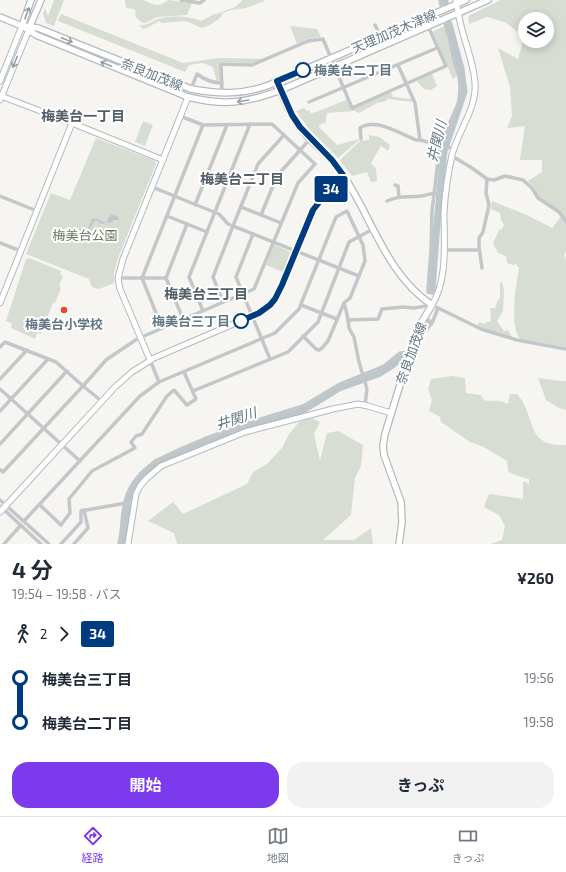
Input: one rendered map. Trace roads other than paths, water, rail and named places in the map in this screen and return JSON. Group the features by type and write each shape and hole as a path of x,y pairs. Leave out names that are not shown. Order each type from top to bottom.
{"main road":[{"path":"22,26 31,0"},
{"path":"29,28 41,0"},
{"name":"天理加茂木津線","path":"277,81 381,37 442,10 456,2 466,0"},
{"name":"天理加茂木津線","path":"281,90 488,0"},
{"name":"奈良加茂線","path":"0,17 22,26 38,28 191,89 222,94 262,88 277,81"},
{"name":"奈良加茂線","path":"29,28 36,35 188,97 212,102 233,102 255,99 281,90"},
{"path":"277,81 296,121 310,139 332,160 346,179 393,264 406,283 413,291 432,305"},
{"name":"奈良加茂線","path":"399,544 402,522 401,502 387,465 383,445 391,413 416,333 432,305"}],"street":[{"path":"181,0 200,3 204,0"},
{"path":"440,0 442,10"},
{"path":"432,305 438,294 441,282 444,250 444,194 452,156 452,149 473,101 475,84 474,72 456,2"},
{"path":"438,294 428,292 434,193 440,145 459,102 460,86 460,76 453,57 444,20"},
{"path":"375,25 381,37"},
{"path":"0,81 22,26"},
{"path":"222,94 221,64 252,65 308,41 323,39 352,108 446,66 428,26"},
{"path":"29,28 1,98 72,123 162,160"},
{"path":"309,102 437,48"},
{"path":"398,65 415,103 420,140"},
{"path":"191,89 197,74 204,79 216,83 222,83"},
{"path":"159,382 120,289 118,278 123,259 188,97"},
{"path":"0,470 3,472 106,360 140,337 254,289 298,183 315,164 272,124 203,126 180,116"},
{"path":"0,304 2,292 21,251 72,123"},
{"path":"202,311 189,277 250,124"},
{"path":"195,205 227,125"},
{"path":"362,139 360,128 365,125 385,126 416,140 452,149"},
{"path":"162,328 142,278 203,126"},
{"path":"223,302 213,277 258,164 284,135"},
{"path":"261,214 277,176 310,139"},
{"path":"452,156 472,168 487,180 494,180 505,176 523,180 532,188 538,198 559,212 566,221"},
{"path":"2,508 115,387 132,372 150,360 252,316 267,308 278,295 310,215 316,205 329,191 346,179"},
{"path":"482,268 479,238 483,232 489,205 486,193 487,180"},
{"path":"395,185 398,186 399,197"},
{"path":"152,187 220,215 226,222 233,226 359,276"},
{"path":"387,201 399,197 421,196 434,193 444,194"},
{"path":"0,196 37,211"},
{"path":"241,207 281,223"},
{"path":"24,521 140,396 159,382 275,333 299,309 336,217 347,212 364,245 365,261 350,298 344,303 328,341 319,350 316,350 303,336"},
{"path":"167,216 207,232"},
{"path":"183,319 166,278 187,224"},
{"path":"193,391 288,352 318,322 350,242 374,229"},
{"path":"253,234 236,277 270,359"},
{"path":"0,243 21,251"},
{"path":"444,250 479,250"},
{"path":"118,278 166,278"},
{"path":"344,303 349,328 354,337 359,362 368,388 365,405"},
{"path":"301,305 337,319"},
{"path":"348,320 378,319 382,309 403,307 414,308 432,305 485,331 517,340 566,349"},
{"path":"416,333 424,333 432,323 438,308"},
{"path":"0,347 5,342 56,362 82,386 99,399"},
{"path":"0,379 27,350"},
{"path":"119,544 129,504 140,486 154,471 161,466 248,423 303,406 340,384 363,376 384,366 400,352 410,352"},
{"path":"0,411 48,359"},
{"path":"0,444 67,371"},
{"path":"40,505 61,525 70,513 69,499 92,471 135,448 131,442 136,436 142,434 167,396 174,390 187,405 196,398 184,372"},
{"path":"0,389 80,461"},
{"path":"128,544 131,486 147,467 170,454 277,423 348,405 365,405 391,413"},
{"path":"0,500 2,508 40,544"},
{"path":"61,544 80,525 81,511 129,504"},
{"path":"2,508 24,521 49,544"},
{"path":"74,544 88,528 84,510"},
{"path":"4,544 21,525"}],"waterway":[{"name":"井関川","path":"432,290 444,151 464,92 461,69 449,24"},
{"name":"井関川","path":"425,329 428,322"},
{"name":"井関川","path":"121,544 131,492 142,475 157,462 224,435 300,412 339,388 378,374 394,364 404,355"}],"place":[{"name":"梅美台二丁目","path":"303,70"},
{"name":"梅美台小学校","path":"64,310"},
{"name":"梅美台三丁目","path":"241,321"}],"district":[{"name":"梅美台一丁目","path":"83,115"},
{"name":"梅美台二丁目","path":"242,178"},
{"name":"梅美台三丁目","path":"206,293"}],"park label":[{"name":"梅美台公園","path":"85,235"}]}
